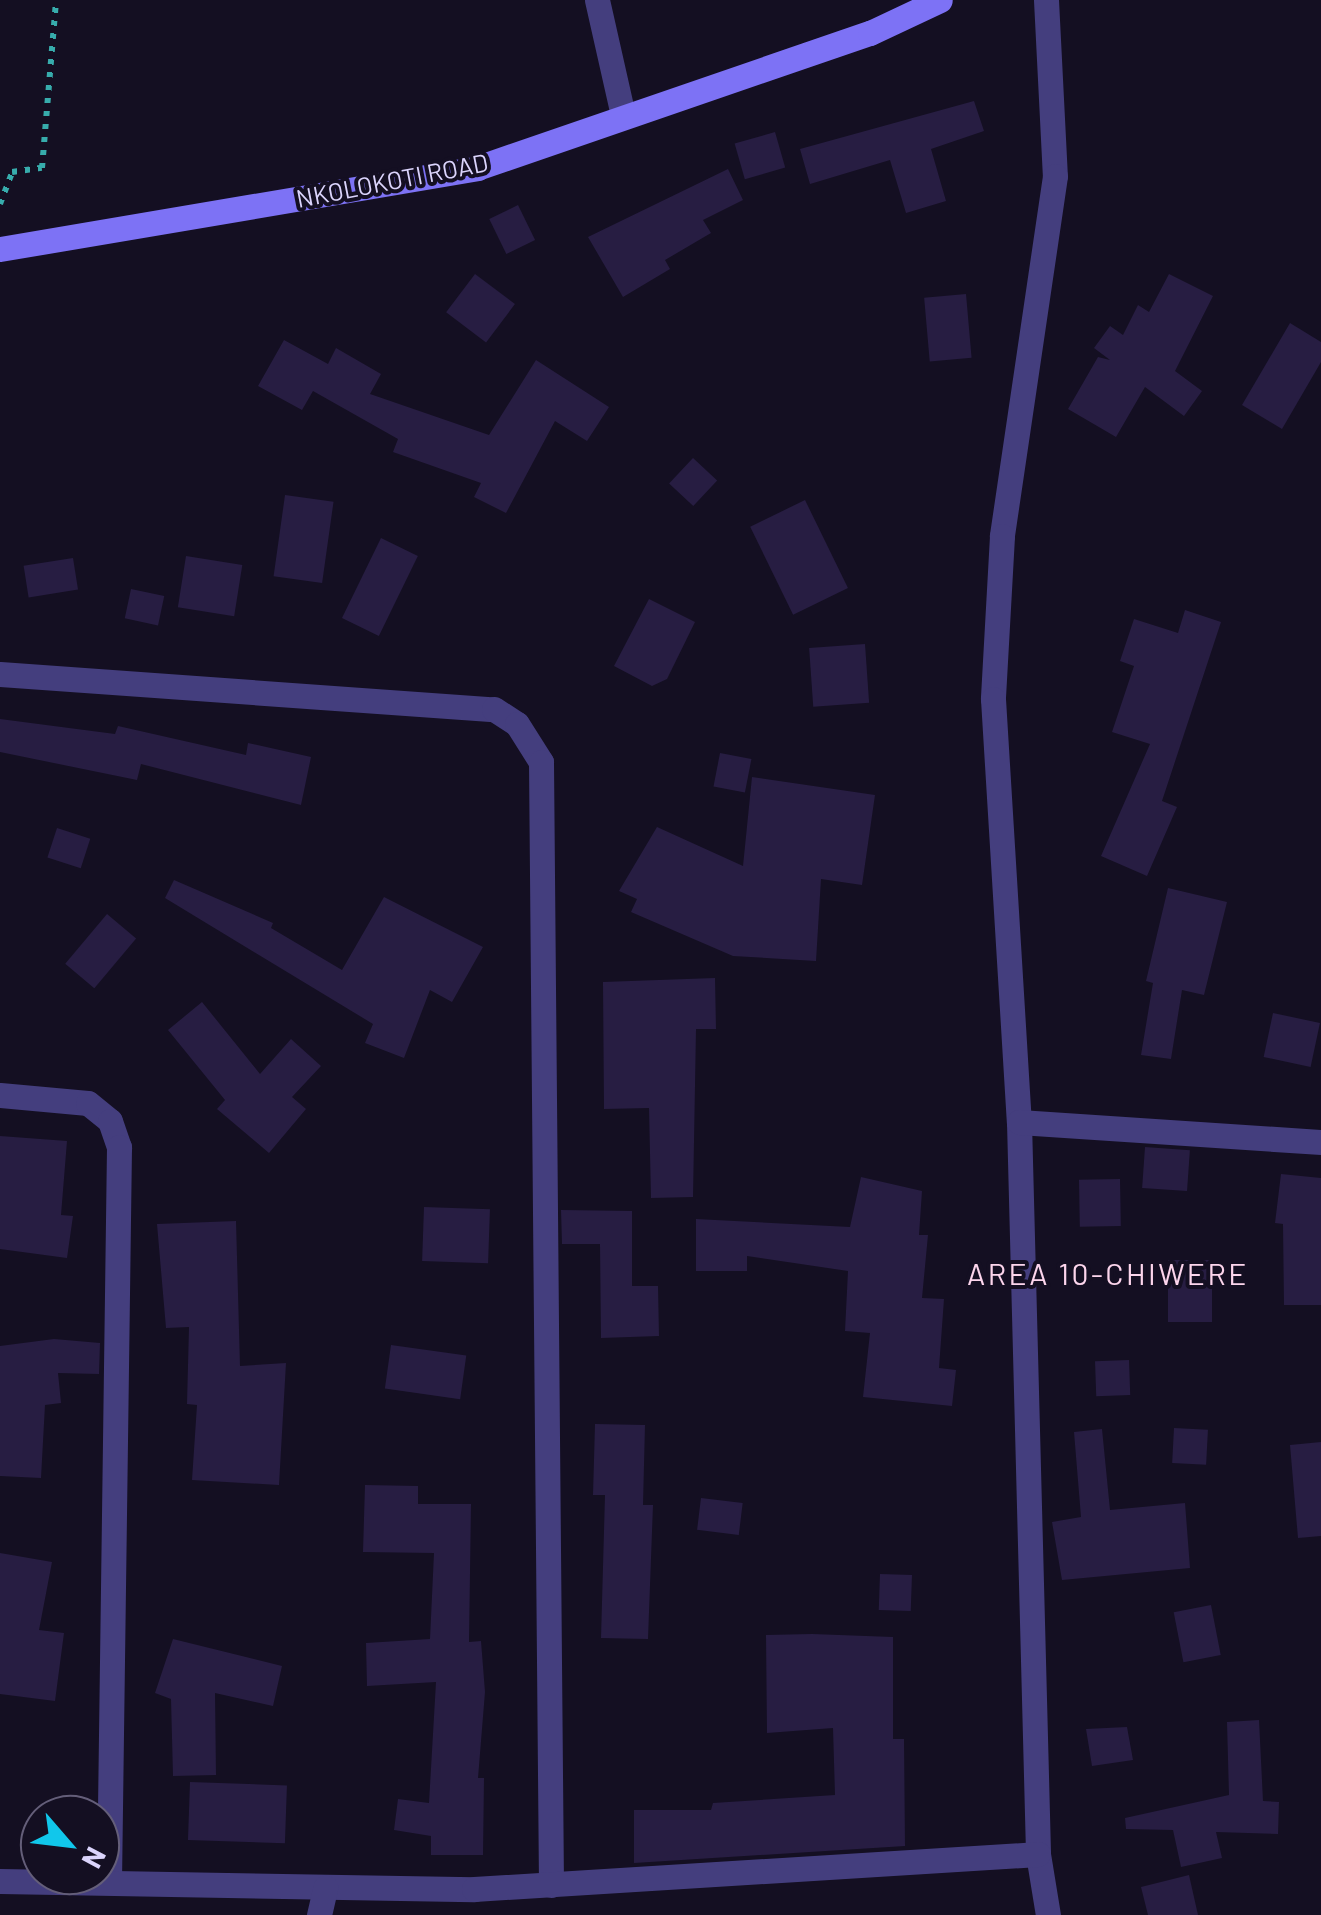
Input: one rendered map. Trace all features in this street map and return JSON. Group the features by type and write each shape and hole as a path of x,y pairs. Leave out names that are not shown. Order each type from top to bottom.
{"main road":[{"name":"NKOLOKOTI ROAD","path":"0,248 477,168 623,114 870,33 940,0"}],"street":[{"path":"597,0 623,114"},
{"path":"1046,0 1055,176 1013,448 994,699 1019,1122 1038,1854 1048,1915"},
{"path":"0,674 494,710 517,724 541,762 551,1884"},
{"path":"0,1094 88,1103 110,1122 119,1147 110,1795"},
{"path":"1019,1122 1321,1142"},
{"path":"120,1882 326,1888 551,1884 1038,1854"},
{"path":"318,1915 326,1888"}],"path":[{"path":"0,204 12,172 42,168 56,0"}],"building":[{"path":"974,101 984,131 931,149 946,201 906,213 890,160 810,184 800,149"},
{"path":"775,132 785,168 745,179 735,144"},
{"path":"728,169 743,200 703,220 711,233 665,260 670,269 623,297 588,237"},
{"path":"518,205 535,240 506,254 489,219"},
{"path":"475,274 515,304 486,342 446,312"},
{"path":"1169,274 1213,296 1175,371 1202,391 1184,416 1145,387 1116,437 1068,409 1098,357 1110,360 1094,348 1110,326 1123,335 1138,305 1149,312"},
{"path":"966,294 972,358 930,361 924,298"},
{"path":"1290,323 1321,342 1321,362 1282,429 1242,405"},
{"path":"284,340 328,364 336,348 381,374 370,394 489,435 536,360 609,407 587,441 555,421 506,513 474,497 481,483 393,452 398,439 313,391 302,410 258,386"},
{"path":"693,458 717,481 693,506 669,484"},
{"path":"285,495 334,502 322,583 274,576"},
{"path":"805,500 848,588 793,615 750,527"},
{"path":"381,538 418,556 379,636 342,618"},
{"path":"186,556 242,565 234,616 178,607"},
{"path":"73,558 78,590 29,597 24,566"},
{"path":"131,589 164,596 158,625 125,618"},
{"path":"649,599 695,622 667,679 652,686 614,666"},
{"path":"1185,610 1221,622 1162,801 1177,807 1147,876 1101,856 1150,744 1112,732 1134,666 1120,661 1134,619 1178,633"},
{"path":"865,644 869,703 813,707 809,648"},
{"path":"0,719 115,734 118,726 246,755 248,743 311,757 301,805 141,764 137,780 0,752"},
{"path":"720,753 751,759 745,792 714,786"},
{"path":"752,777 875,795 862,885 821,879 816,961 733,956 631,912 637,899 619,891 657,827 743,866"},
{"path":"57,828 90,839 81,868 47,857"},
{"path":"174,880 273,923 271,928 342,970 384,897 483,947 452,1002 430,990 404,1058 365,1043 373,1024 165,898"},
{"path":"1168,888 1227,902 1204,995 1182,990 1171,1059 1141,1055 1153,983 1146,981"},
{"path":"107,914 136,938 94,988 65,964"},
{"path":"715,978 716,1029 696,1029 693,1197 651,1198 649,1108 604,1109 603,982"},
{"path":"202,1002 260,1074 291,1039 321,1066 292,1097 306,1109 269,1153 217,1109 225,1100 168,1030"},
{"path":"1273,1013 1320,1023 1311,1067 1264,1057"},
{"path":"0,1136 67,1141 61,1215 73,1216 67,1258 0,1249"},
{"path":"1145,1147 1190,1150 1187,1191 1142,1188"},
{"path":"1281,1174 1321,1178 1321,1305 1284,1305 1283,1224 1275,1223"},
{"path":"861,1177 922,1191 919,1235 928,1235 922,1298 944,1299 939,1368 956,1370 952,1406 863,1397 870,1333 845,1331 848,1271 747,1256 747,1271 696,1271 696,1219 850,1227"},
{"path":"1120,1179 1121,1226 1080,1227 1079,1180"},
{"path":"424,1207 490,1209 488,1263 422,1261"},
{"path":"561,1210 632,1211 632,1286 658,1286 659,1336 601,1338 600,1244 562,1244"},
{"path":"236,1221 240,1366 286,1363 279,1485 192,1480 197,1405 187,1404 189,1327 166,1328 157,1224"},
{"path":"1168,1260 1212,1260 1212,1322 1168,1322"},
{"path":"54,1339 100,1343 99,1374 58,1373 61,1403 45,1405 41,1478 0,1476 0,1346"},
{"path":"391,1345 466,1356 460,1399 385,1389"},
{"path":"1129,1360 1130,1395 1096,1396 1095,1361"},
{"path":"595,1424 645,1425 643,1505 653,1505 648,1639 601,1638 605,1495 593,1495"},
{"path":"1174,1428 1208,1430 1206,1465 1172,1463"},
{"path":"1102,1429 1110,1510 1185,1503 1190,1568 1062,1580 1052,1522 1081,1517 1074,1432"},
{"path":"1321,1442 1321,1536 1298,1538 1290,1445"},
{"path":"365,1485 418,1486 418,1504 471,1504 469,1642 481,1641 485,1692 478,1778 484,1778 483,1855 431,1855 431,1836 394,1830 398,1799 429,1803 436,1682 367,1686 366,1643 430,1639 434,1553 363,1552"},
{"path":"701,1498 743,1503 739,1535 697,1530"},
{"path":"0,1553 52,1562 39,1630 64,1633 55,1701 0,1694"},
{"path":"880,1574 912,1575 911,1611 879,1610"},
{"path":"1211,1605 1221,1655 1183,1662 1174,1612"},
{"path":"766,1635 893,1637 893,1739 904,1739 905,1846 634,1863 634,1810 711,1810 713,1803 835,1795 833,1728 767,1733"},
{"path":"173,1639 282,1666 273,1706 215,1693 216,1775 173,1776 171,1699 155,1693"},
{"path":"1259,1720 1263,1801 1279,1802 1278,1834 1216,1832 1222,1858 1181,1867 1173,1830 1126,1829 1125,1818 1229,1795 1227,1722"},
{"path":"1127,1727 1133,1760 1092,1766 1086,1729"},
{"path":"190,1782 287,1785 285,1843 188,1840"},
{"path":"1189,1875 1198,1915 1148,1915 1141,1887"}],"district":[{"name":"AREA 10-CHIWERE","path":"1108,1273"}]}
